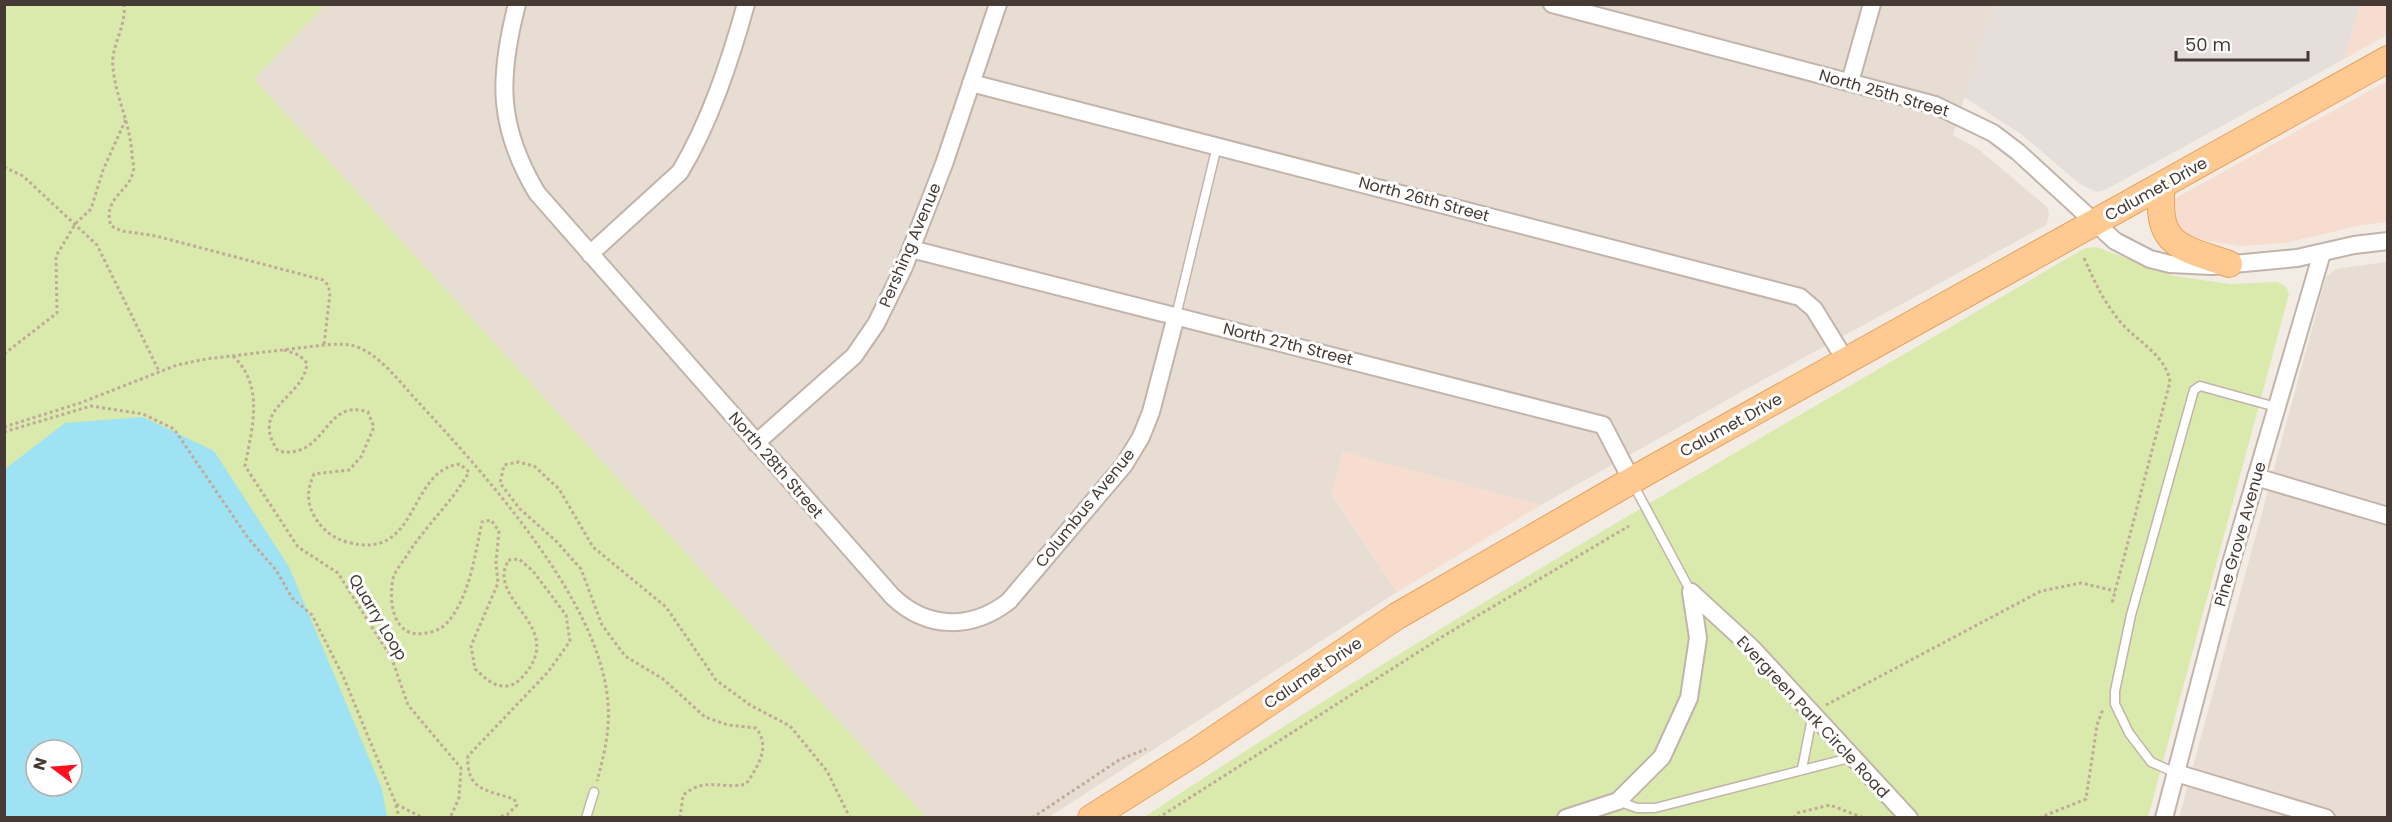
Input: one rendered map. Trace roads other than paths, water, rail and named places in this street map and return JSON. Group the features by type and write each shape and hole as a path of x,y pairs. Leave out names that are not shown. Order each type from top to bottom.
{"main road":[{"name":"Calumet Drive","path":"1090,818 1194,753 1397,616 1632,481 2388,59"},
{"path":"2162,185 2160,217 2167,235 2188,248 2229,264"}],"street":[{"name":"North 28th Street","path":"517,4 507,42 503,94 505,118 514,147 537,193 756,443 902,605 924,618 949,624 970,622 989,615"},
{"path":"590,254 680,172 718,87 746,4"},
{"name":"Pershing Avenue","path":"756,443 854,356 868,338 911,249 998,4"},
{"name":"North 25th Street","path":"1552,4 1583,8 1935,105 1993,134 2018,152 2094,223 2125,248 2150,259 2196,267 2297,258 2388,241"},
{"path":"1850,82 1872,4"},
{"name":"North 26th Street","path":"971,83 1800,297 1814,309 1846,361"},
{"name":"North 27th Street","path":"911,249 1603,425 1632,481"},
{"name":"Pine Grove Avenue","path":"2164,818 2256,477 2322,253"},
{"name":"Columbus Avenue","path":"989,615 1009,601 1124,465 1141,437 1151,412 1176,316"},
{"path":"2256,477 2388,516"},
{"name":"Evergreen Park Circle Road","path":"1690,592 1752,648 1909,818"},
{"name":"Evergreen Park Circle Road","path":"1566,818 1618,801 1662,757 1689,698 1698,638 1690,592"},
{"path":"2176,773 2326,818"}],"lane":[{"path":"1176,316 1217,146"},
{"path":"2176,773 2151,762 2129,733 2115,705 2131,615 2194,390 2200,386 2276,407"},
{"name":"Evergreen Park Circle Road","path":"1632,481 1647,515 1690,592"},
{"path":"1802,769 1813,713"},
{"path":"1618,801 1637,808 1655,808 1854,757"},
{"path":"586,818 594,792"}],"water":[{"path":"143,417 214,451 289,567 382,789 387,817 5,817 5,469 65,423"}]}
